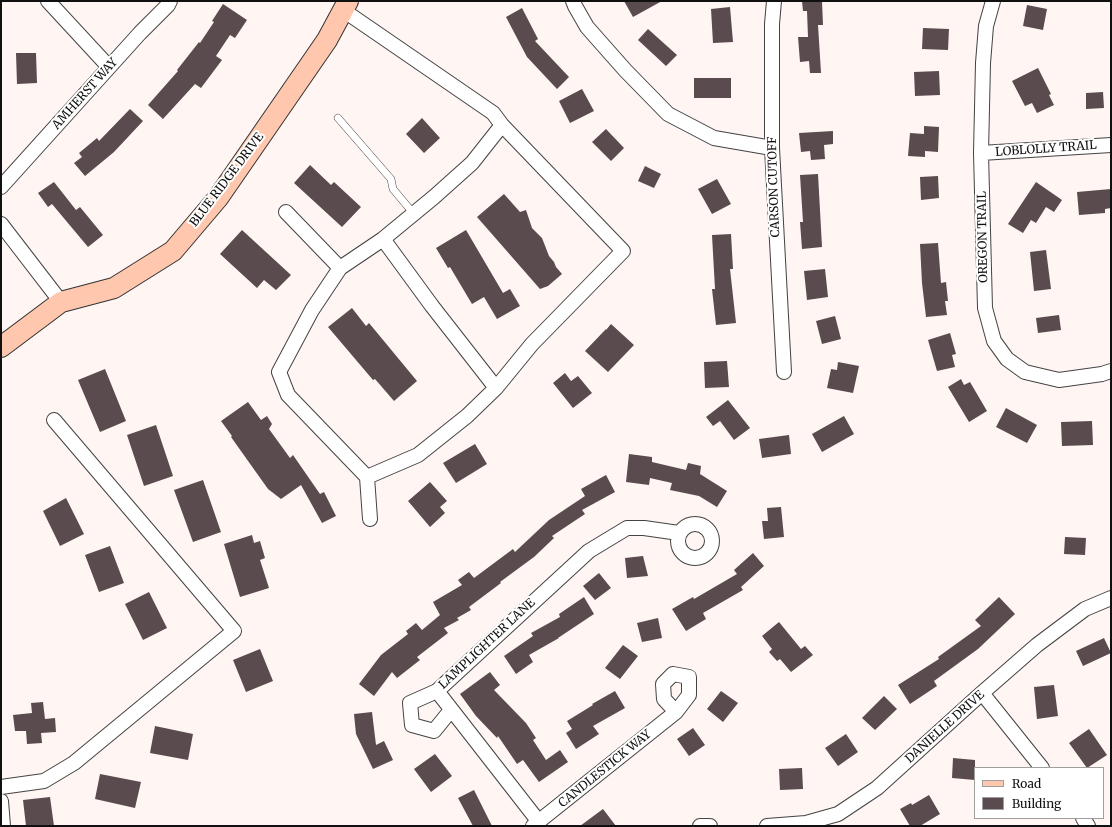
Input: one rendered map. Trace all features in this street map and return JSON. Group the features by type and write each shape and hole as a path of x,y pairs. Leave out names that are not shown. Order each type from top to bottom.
{"street":[{"path":"48,1 109,68"},
{"name":"AMHERST WAY","path":"1,187 140,33 168,5 170,1"},
{"path":"573,1 587,27 625,70 668,114 714,138 772,148"},
{"name":"CARSON CUTOFF","path":"774,1 772,24 772,148 784,372"},
{"name":"OREGON TRAIL","path":"992,1 986,26 983,62 981,153 985,308 994,341 1007,359 1025,372 1059,380 1102,374 1111,371"},
{"path":"346,6 493,113 502,125 623,251 532,344 496,388 467,416 418,455 367,477"},
{"name":"BLUE RIDGE DRIVE","path":"1,347 61,302 114,288 173,251 218,198 327,40 346,6"},
{"path":"370,519 367,477 288,395 279,372 312,310 340,268 383,239 434,197 472,163 502,125"},
{"name":"LOBLOLLY TRAIL","path":"981,153 1111,145"},
{"path":"286,212 340,268"},
{"path":"1,224 61,302"},
{"path":"383,239 432,306 496,388"},
{"path":"1,787 44,781 74,763 234,631 54,420"},
{"name":"LAMPLIGHTER LANE","path":"536,824 437,691 589,551 627,528 644,528 679,533"},
{"name":"DANIELLE DRIVE","path":"767,826 806,823 838,814 877,788 1037,645 1085,609 1111,598"},
{"path":"437,691 410,703 412,725 434,731 451,710"},
{"path":"982,693 1041,767"},
{"name":"CANDLESTICK WAY","path":"536,824 676,712"},
{"path":"1,801 3,826"},
{"path":"700,826 710,826"}],"lane":[{"path":"338,118 391,179 393,189 414,214"}],"building":[{"path":"624,1 662,1 633,17"},
{"path":"802,1 822,1 823,25 818,25 821,73 810,73 809,61 800,62 798,37 808,37 807,11 803,11"},
{"path":"223,4 247,20 235,38 230,35 216,56 222,60 201,88 195,84 163,119 148,105 178,71 177,70 199,42 200,43 214,22 212,21"},
{"path":"1027,5 1047,9 1043,30 1023,26"},
{"path":"730,7 733,42 713,43 711,9"},
{"path":"522,8 538,39 535,41 569,77 557,89 527,57 506,17"},
{"path":"923,28 949,29 948,50 922,49"},
{"path":"648,29 677,55 666,66 638,40"},
{"path":"16,53 36,53 37,83 17,84"},
{"path":"1038,68 1051,94 1049,95 1054,105 1037,113 1032,103 1025,106 1012,81"},
{"path":"939,71 940,95 915,96 914,72"},
{"path":"694,78 731,78 731,98 694,98"},
{"path":"582,89 594,111 570,123 559,101"},
{"path":"1103,92 1104,108 1086,109 1086,93"},
{"path":"130,109 143,121 114,152 85,176 74,163 82,157 79,153 97,138 99,141"},
{"path":"422,118 440,138 424,153 406,134"},
{"path":"924,126 939,127 938,152 925,151 925,157 908,156 910,133 924,134"},
{"path":"606,129 624,148 611,161 592,142"},
{"path":"833,131 833,144 824,145 825,159 811,160 810,151 801,152 799,133"},
{"path":"310,165 331,185 334,182 361,207 342,227 294,183"},
{"path":"645,166 661,174 654,188 638,181"},
{"path":"818,174 822,247 802,249 800,222 803,222 800,175"},
{"path":"938,176 939,198 921,200 920,177"},
{"path":"717,179 731,204 712,214 698,189"},
{"path":"54,182 76,210 80,207 103,235 88,247 52,204 48,207 38,193"},
{"path":"1036,182 1062,200 1054,212 1046,207 1036,223 1031,220 1023,233 1008,224"},
{"path":"1111,189 1111,208 1105,209 1105,213 1079,215 1077,192"},
{"path":"504,194 520,212 526,210 532,228 542,238 549,256 562,274 548,286 540,289 477,217"},
{"path":"242,230 291,275 276,290 264,280 257,288 220,254"},
{"path":"466,230 503,293 510,289 520,306 497,319 484,297 472,304 450,267 448,268 436,248"},
{"path":"731,234 733,269 730,269 736,323 716,325 712,289 715,289 712,235"},
{"path":"938,243 941,283 946,282 948,301 945,301 947,315 926,317 922,283 920,244"},
{"path":"1046,250 1051,289 1034,291 1030,252"},
{"path":"825,269 828,297 807,300 804,271"},
{"path":"352,308 366,326 369,323 417,381 394,401 375,379 373,380 328,327"},
{"path":"1059,315 1061,330 1038,333 1036,318"},
{"path":"835,316 841,339 822,344 816,321"},
{"path":"611,324 634,345 608,372 585,351"},
{"path":"950,333 956,354 952,355 955,367 937,371 928,340"},
{"path":"727,361 729,387 705,388 704,362"},
{"path":"838,362 859,366 853,393 827,388 831,369 837,370"},
{"path":"105,369 126,421 100,432 78,380"},
{"path":"565,373 571,381 578,376 592,393 573,408 553,383"},
{"path":"961,379 964,385 970,382 987,411 969,422 948,387"},
{"path":"728,400 750,428 734,440 720,421 713,426 706,417"},
{"path":"248,402 261,420 267,416 272,424 269,429 290,458 293,455 320,494 324,492 336,516 322,523 301,485 281,499 268,489 221,421"},
{"path":"1006,408 1037,425 1027,443 996,427"},
{"path":"844,416 854,434 822,452 812,434"},
{"path":"1092,421 1093,445 1062,446 1061,422"},
{"path":"156,425 173,476 144,486 127,435"},
{"path":"789,435 791,454 762,458 759,439"},
{"path":"475,444 487,464 456,483 443,463"},
{"path":"629,454 652,457 652,462 686,470 688,463 701,466 700,474 727,491 717,507 699,496 670,490 672,483 650,478 649,485 626,482"},
{"path":"606,475 615,492 582,510 585,514 552,536 554,538 534,557 469,607 471,610 457,618 459,620 444,628 448,633 417,657 420,660 397,678 392,672 374,696 359,684 381,655 408,634 406,631 416,623 422,630 440,615 433,602 462,585 458,580 469,572 474,578 513,549 515,552 549,520 585,496 581,489"},
{"path":"203,480 221,532 193,542 174,490"},
{"path":"430,482 447,501 440,507 445,513 430,527 408,501"},
{"path":"66,498 84,534 60,546 43,511"},
{"path":"781,507 784,537 764,539 762,521 768,521 767,508"},
{"path":"252,535 254,543 260,541 265,558 260,560 269,588 240,597 224,544"},
{"path":"1065,537 1086,538 1085,555 1064,554"},
{"path":"110,546 124,583 99,592 85,555"},
{"path":"753,553 764,566 741,587 743,590 703,613 706,619 686,631 672,609 693,597 694,599 737,574 734,570"},
{"path":"643,556 648,576 627,578 625,558"},
{"path":"599,573 611,588 595,600 583,586"},
{"path":"149,592 167,628 143,640 125,604"},
{"path":"584,597 594,614 559,638 529,655 533,662 516,674 504,656 533,636 531,633 560,617 559,614"},
{"path":"999,597 1015,614 978,649 934,681 937,686 910,704 898,685 939,659 938,657 981,626 975,620"},
{"path":"658,618 662,638 642,642 637,623"},
{"path":"779,622 801,649 805,646 813,655 791,672 780,659 777,661 769,652 772,649 762,636"},
{"path":"1104,638 1111,653 1083,666 1076,651"},
{"path":"623,645 638,656 620,679 605,668"},
{"path":"260,649 273,681 246,692 233,660"},
{"path":"490,672 500,685 494,690 526,723 536,738 533,740 546,760 560,750 568,762 539,782 523,760 517,764 498,736 497,738 476,716 460,694"},
{"path":"1054,685 1058,716 1037,719 1034,687"},
{"path":"615,691 625,708 593,726 599,734 576,749 566,733 572,729 567,721"},
{"path":"721,691 738,703 723,722 707,709"},
{"path":"884,696 897,709 875,730 862,718"},
{"path":"43,702 45,719 55,718 56,732 41,733 42,743 27,744 26,731 15,731 13,715 32,713 31,703"},
{"path":"372,712 376,745 384,741 393,760 373,769 356,734 354,714"},
{"path":"155,726 193,734 188,760 150,753"},
{"path":"693,728 705,745 689,756 677,739"},
{"path":"1089,729 1107,755 1086,767 1069,743"},
{"path":"846,734 858,752 838,766 825,748"},
{"path":"435,754 452,776 431,792 414,769"},
{"path":"953,758 975,760 974,780 952,778"},
{"path":"802,768 803,789 780,790 779,769"},
{"path":"100,774 141,782 135,808 95,799"},
{"path":"474,790 492,826 473,826 458,798"},
{"path":"929,795 940,814 920,826 910,826 900,809 911,803 912,805"},
{"path":"50,797 54,826 26,826 23,800"},
{"path":"603,809 616,826 580,826"}]}
